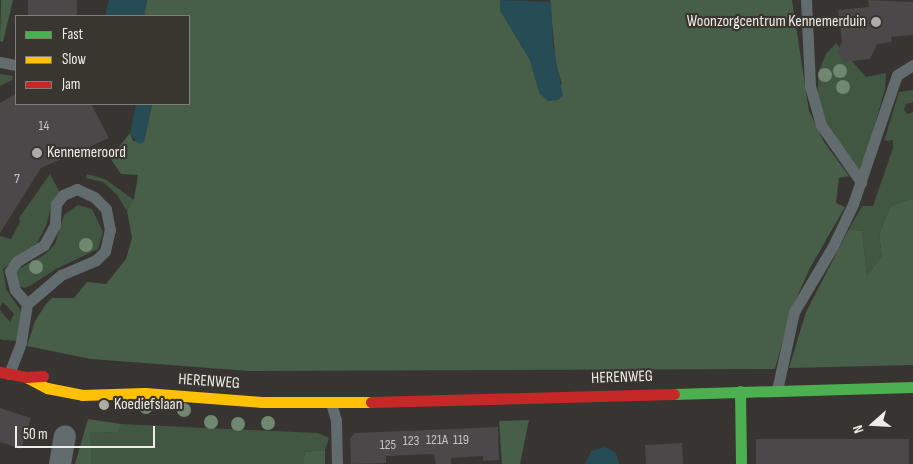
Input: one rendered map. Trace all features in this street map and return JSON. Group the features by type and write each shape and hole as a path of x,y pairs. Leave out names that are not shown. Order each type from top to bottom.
{"main road":[{"name":"HERENWEG","path":"5,373 26,377 59,376"},
{"name":"HERENWEG","path":"26,377 47,388 72,394 103,397 145,393 262,402 331,402 913,387"},
{"name":"HERENWEG","path":"105,382 145,393"},
{"path":"740,391 741,464"}],"street":[{"path":"60,464 65,436"}],"lane":[{"path":"806,0 810,86 821,124 861,182"},
{"path":"0,62 15,65"},
{"path":"777,390 794,312 833,246 861,182 897,75 913,65"},
{"path":"5,373 21,342 27,304 61,275 96,260 105,251 110,230 106,209 94,197 77,189 63,195 56,204 55,226 44,245 17,261 10,271 15,290 27,304"},
{"path":"331,402 336,420 337,464"}],"green space":[{"path":"1,0 13,0 3,42 0,41"},
{"path":"147,0 500,0 500,10 530,60 540,94 562,84 556,65 550,0 792,0 809,111 824,142 849,176 839,178 836,203 845,207 810,268 791,310 775,369 249,371 91,359 27,346 35,321 52,298 74,298 87,282 106,284 126,259 132,238 127,211 134,199 138,175 121,174 110,158 130,133 133,141 144,142 152,105 190,105 190,15 144,15"},
{"path":"836,43 866,77 886,73 885,89 869,146 859,171 823,118 817,98 819,70 826,54"},
{"path":"0,74 13,76 12,80 0,86"},
{"path":"913,90 913,102 906,104 904,110 907,114 913,112 913,198 890,206 879,235 882,255 867,276 862,231 849,229 862,206 873,206 893,148 893,140 884,141 899,92"},
{"path":"50,174 60,193 52,204 46,226 37,243 3,269 6,289 21,311 17,341 3,340 0,339 0,310 10,322 14,314 3,302 0,307 0,236 11,239 20,222 19,218"},
{"path":"87,174 105,179 134,200 127,211 117,195 103,182 86,178"},
{"path":"913,198 913,365 789,368 806,312 849,229 862,231 867,276 882,255 879,235 890,206"},
{"path":"78,205 92,209 103,232 98,249 56,269 30,286 24,288 16,284 15,274 20,268 44,255 55,244 64,215"},
{"path":"125,403 171,406 171,411 125,410"},
{"path":"88,419 121,424 118,432 90,433 92,464 75,464"},
{"path":"529,420 520,464 502,464 499,421"},
{"path":"121,424 318,433 329,438 325,450 305,452 303,464 92,464 89,433 117,432"},
{"path":"325,450 325,464 303,464 305,452"}],"water":[{"path":"109,0 147,0 144,15 105,15"},
{"path":"500,0 551,2 553,46 563,96 558,100 548,101 540,94 530,60 500,10"},
{"path":"136,105 152,105 144,142 139,144 130,133"},
{"path":"605,447 616,453 619,464 585,464 591,451"}],"building":[{"path":"28,0 77,0 77,15 28,15"},
{"name":"Woonzorgcentrum Kennemerduin","path":"868,0 913,2 913,35 891,37 892,42 877,44 870,59 844,62 837,52 842,42 838,10 869,7"},
{"name":"Kennemeroord","path":"15,95 15,105 92,105 109,138 41,168 0,233 0,103"},
{"path":"0,408 31,418 21,449 0,442"},
{"path":"498,427 499,460 483,461 483,456 451,458 451,464 436,464 434,454 386,456 386,463 351,464 350,438 355,433"},
{"path":"756,439 909,439 909,464 756,464"},
{"path":"682,443 683,464 646,464 645,445"}],"traffic: fast":[{"path":"674,394 913,387"},
{"path":"740,391 741,464"}],"traffic: slow":[{"path":"26,377 47,388 82,395 145,393 262,402 371,402"}],"traffic: jam":[{"path":"0,372 26,377 43,376"},
{"path":"371,402 674,394"}],"place":[{"name":"Woonzorgcentrum Kennemerduin","path":"876,22"},
{"name":"Kennemeroord","path":"37,153"},
{"name":"Koediefslaan","path":"104,405"}]}
